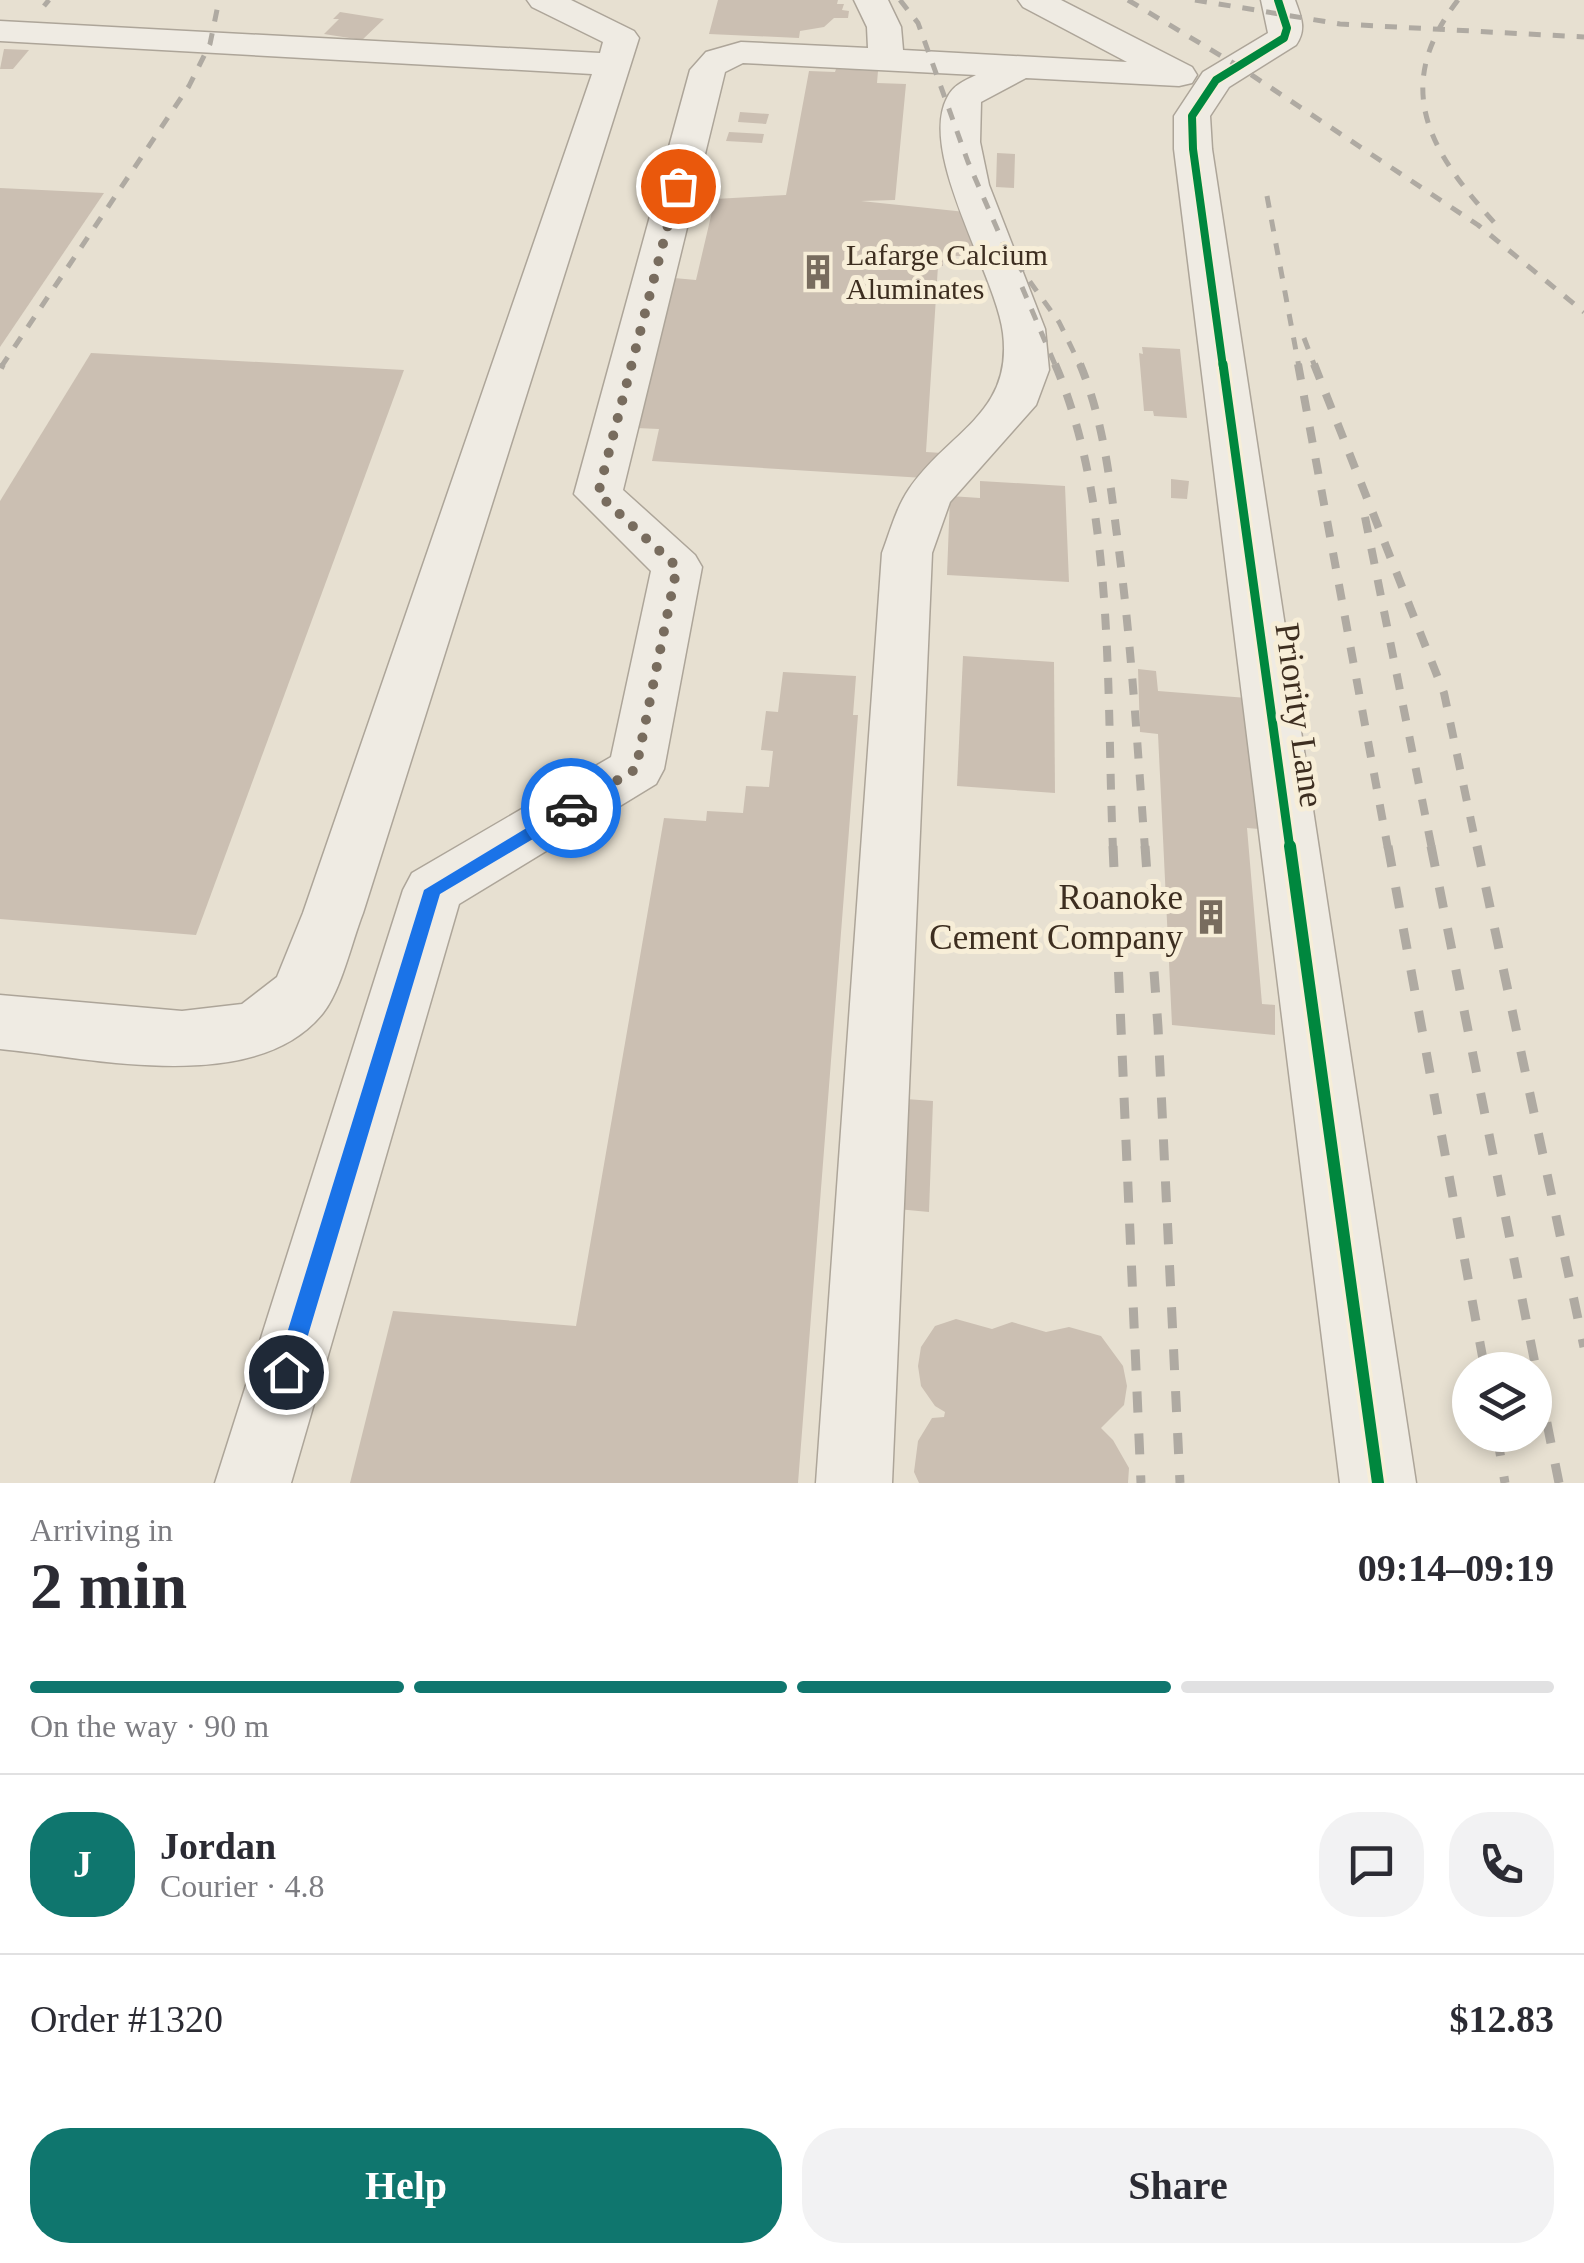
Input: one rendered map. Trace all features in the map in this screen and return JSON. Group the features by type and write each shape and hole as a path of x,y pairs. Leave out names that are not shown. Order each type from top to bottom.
{"street":[{"path":"0,1022 182,1039 256,1030 300,994 333,913 622,38 544,0"},
{"path":"872,0 884,27 886,58"},
{"path":"1035,0 1193,84"},
{"path":"252,1483 432,890 636,769 677,567 598,494 708,70 718,59 741,52 886,58 1193,84 1252,60 1284,38 1287,28 1278,0"},
{"path":"0,31 611,64"},
{"path":"854,1483 907,553 928,497 1020,395 1027,370 1024,328 970,185 960,142 963,100 970,92 1016,69"},
{"name":"Priority Lane","path":"1193,84 1193,149 1378,1483"}],"building":[{"path":"718,0 838,0 837,4 844,4 842,10 849,11 848,18 834,18 824,27 800,31 799,38 709,34"},
{"path":"340,12 384,19 362,40 324,34 339,19 333,19"},
{"path":"4,49 29,50 13,69 0,69"},
{"name":"Lafarge Calcium Aluminates","path":"809,71 878,71 877,83 906,84 895,200 861,201 975,213 973,257 943,255 943,266 938,266 926,452 942,453 941,470 924,469 924,478 652,461 659,429 636,428 674,278 696,280 715,199 786,195"},
{"path":"740,112 769,114 766,124 738,122"},
{"path":"729,132 764,134 762,143 726,141"},
{"path":"997,153 1015,154 1014,188 996,187"},
{"path":"0,188 104,193 0,347"},
{"path":"1142,347 1180,349 1187,418 1154,416 1153,411 1144,411 1139,353 1143,354"},
{"path":"91,353 404,370 196,935 0,919 0,501"},
{"path":"1171,479 1189,481 1187,499 1171,498"},
{"path":"980,481 1065,486 1069,582 947,575 950,496 980,498"},
{"path":"963,656 1054,662 1055,793 957,786"},
{"name":"Roanoke Cement Company","path":"1138,669 1156,671 1158,691 1260,699 1273,830 1247,828 1262,1004 1275,1005 1275,1035 1172,1025 1158,734 1140,732"},
{"path":"783,672 856,676 853,715 858,715 798,1483 350,1483 393,1311 576,1326 664,818 706,821 707,811 743,813 746,786 769,787 773,751 761,750 766,711 778,712"},
{"path":"852,1095 933,1101 929,1212 844,1204"},
{"path":"956,1319 992,1329 1012,1322 1046,1332 1069,1327 1101,1336 1123,1366 1127,1386 1124,1405 1101,1428 1129,1468 1128,1483 919,1483 914,1472 918,1441 932,1418 944,1417 945,1412 935,1406 921,1386 921,1347 935,1326"}],"railway":[{"path":"44,6 49,0"},
{"path":"1,367 189,86 210,44 219,0"},
{"path":"900,0 918,23 968,162 1005,247 1059,322 1081,367"},
{"path":"1128,0 1238,66 1478,225 1584,312"},
{"path":"1195,0 1340,24 1439,29"},
{"path":"1439,29 1458,0"},
{"path":"1439,29 1584,37"},
{"path":"1439,29 1426,64 1423,93 1428,121 1456,176 1501,230"},
{"path":"1267,196 1299,367"},
{"path":"1022,287 1056,367"},
{"path":"1304,338 1315,367"},
{"path":"0,368 2,364"},
{"path":"1055,364 1075,419 1098,539 1108,665 1113,849"},
{"path":"1080,364 1099,424 1113,507 1130,648 1145,849"},
{"path":"1298,364 1388,849"},
{"path":"1314,364 1444,693 1477,849"},
{"path":"1365,517 1432,849"},
{"path":"1113,846 1141,1483"},
{"path":"1145,846 1158,1027 1180,1483"},
{"path":"1388,846 1482,1352"},
{"path":"1431,846 1559,1483"},
{"path":"1477,846 1584,1347"},
{"path":"1500,1452 1505,1483"}],"cycle path":[{"path":"1278,0 1287,28 1284,38 1216,80 1192,116 1193,149 1378,1483"}],"way so far":[{"path":"571,808 636,769 677,567 598,494 678,186"}],"place":[{"name":"Lafarge Calcium Aluminates","path":"818,272"},
{"name":"Roanoke Cement Company","path":"1211,917"}],"route":[{"path":"286,1372 432,890 571,808"}]}
